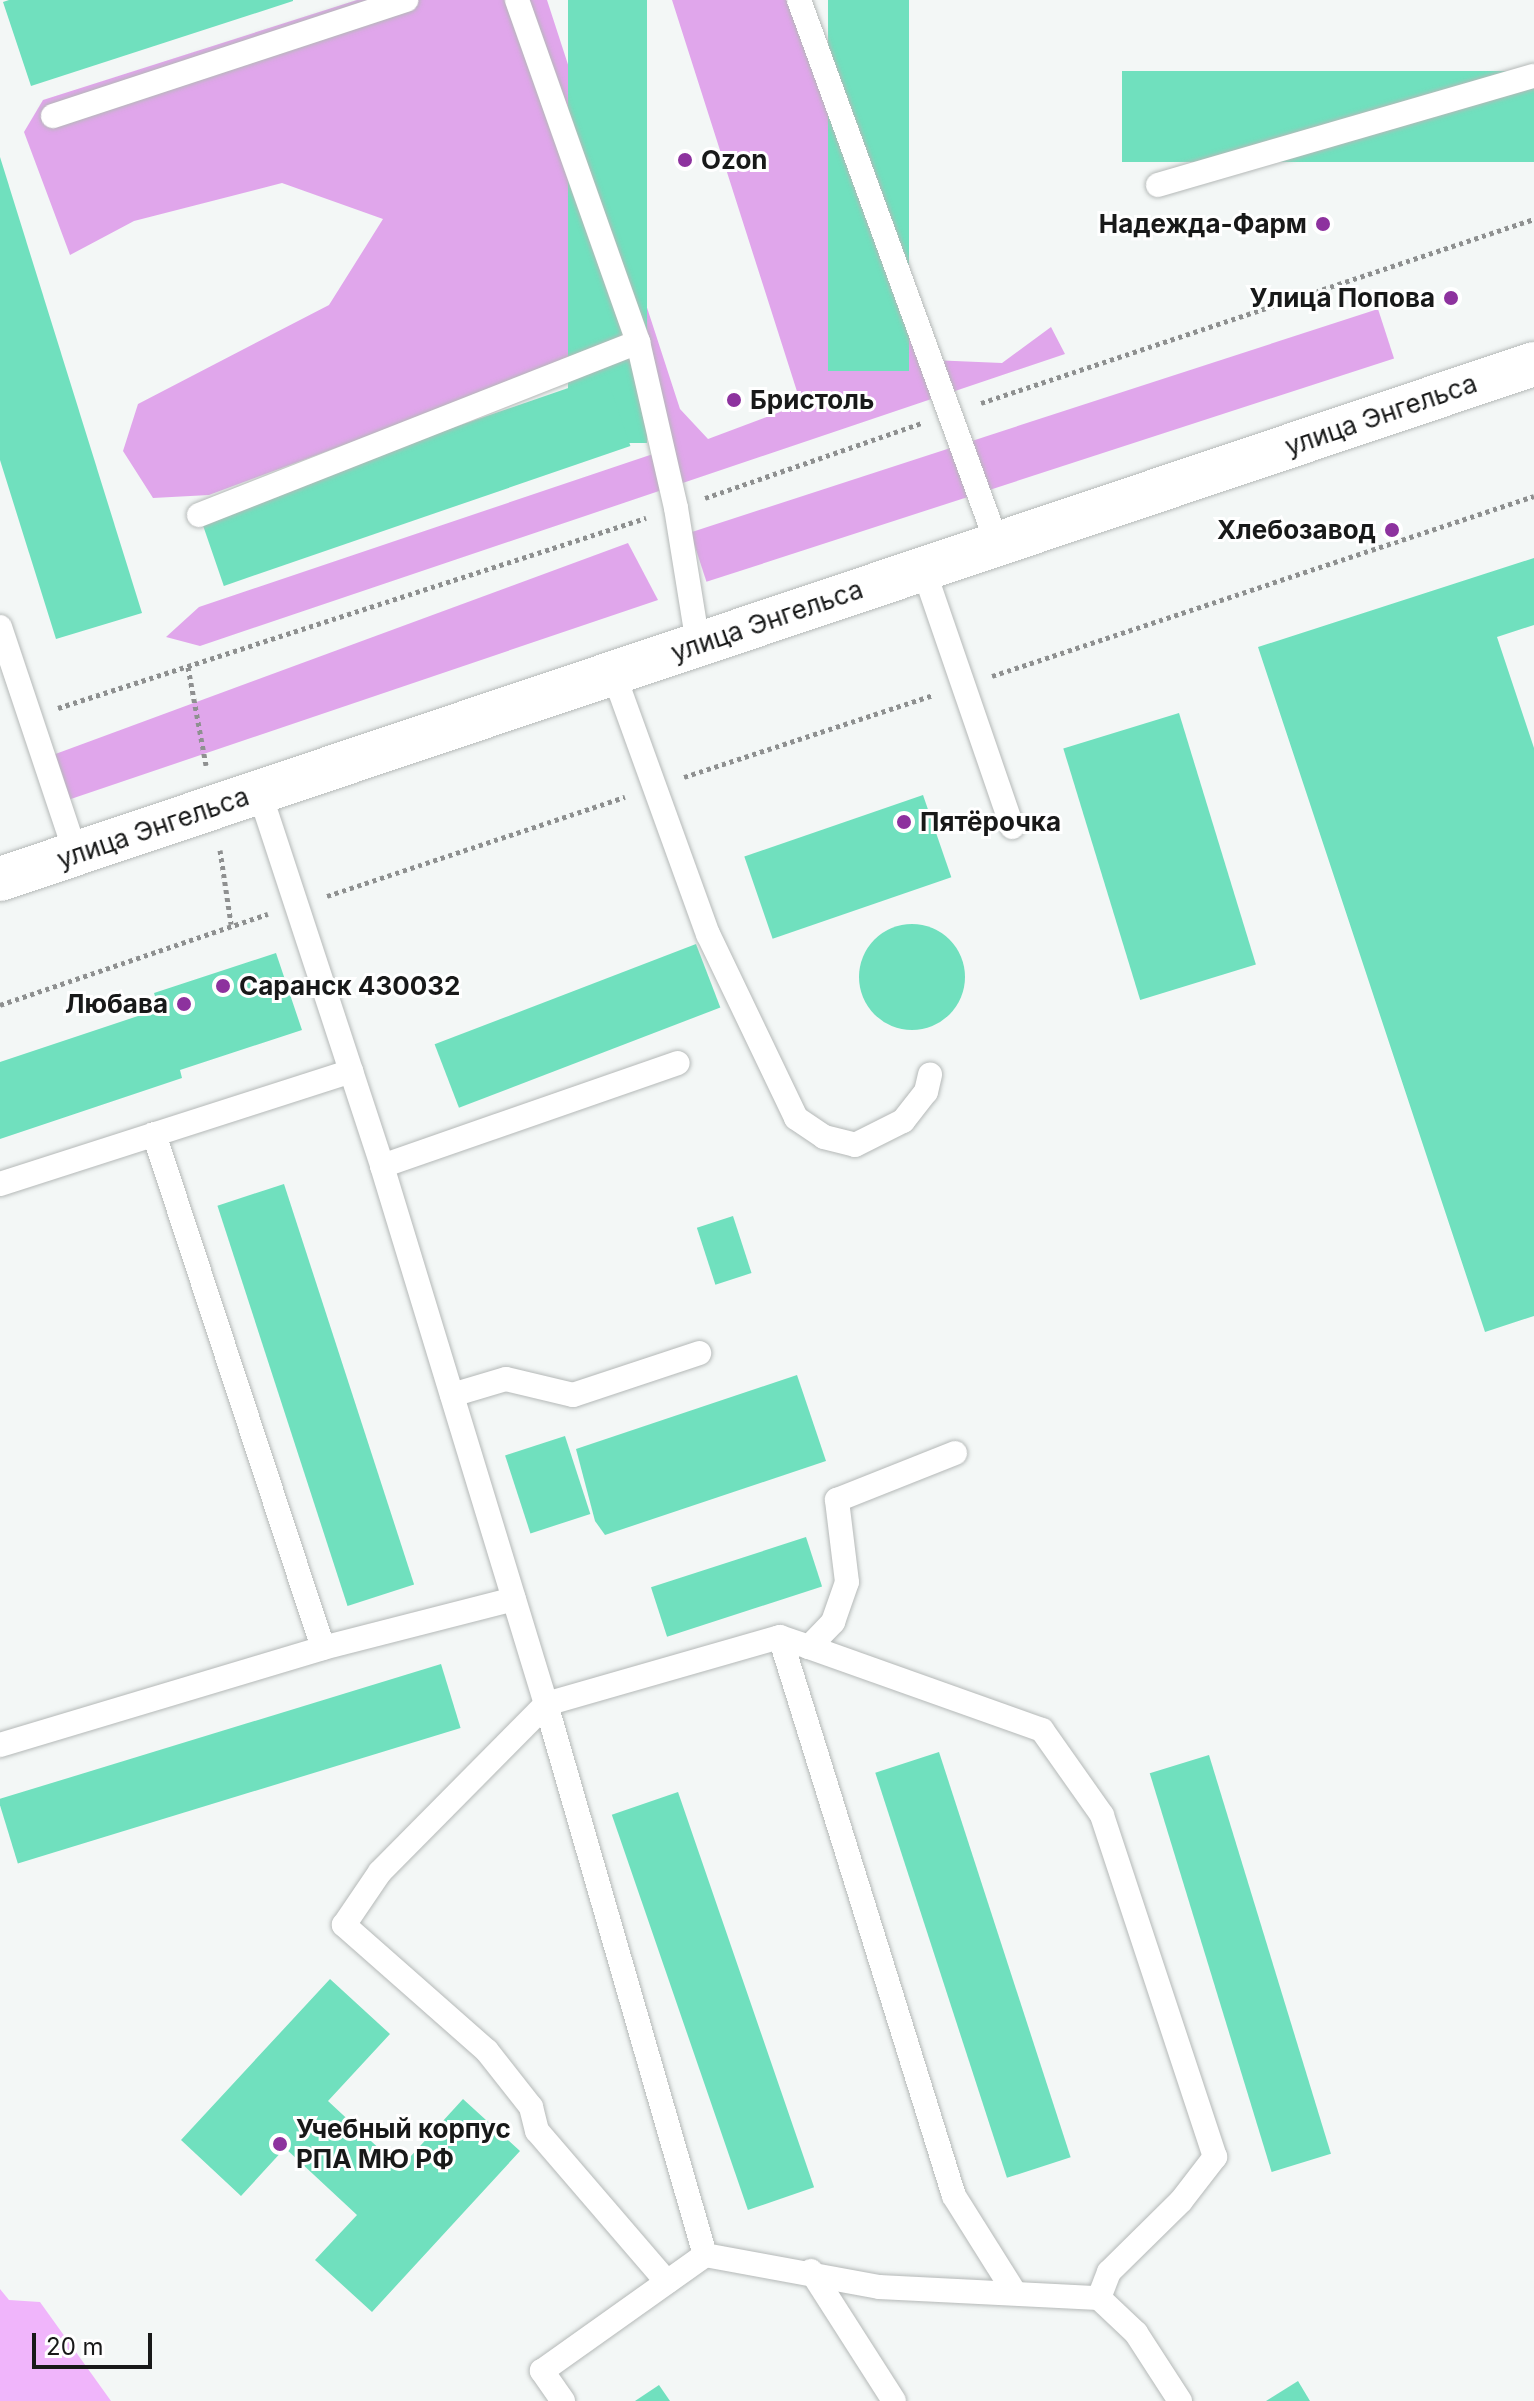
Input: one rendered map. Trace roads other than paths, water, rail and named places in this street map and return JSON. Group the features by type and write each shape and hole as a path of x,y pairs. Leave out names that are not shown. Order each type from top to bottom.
{"main road":[{"name":"улица Энгельса","path":"0,879 1534,364"}],"lane":[{"path":"53,116 406,0"},
{"path":"517,0 638,342 676,508 698,644"},
{"path":"799,0 997,543"},
{"path":"1158,185 1534,76"},
{"path":"199,515 638,342"},
{"path":"923,568 1012,827"},
{"path":"0,627 76,854"},
{"path":"613,672 708,934 796,1118 824,1137 855,1145 903,1121 926,1092 930,1074"},
{"path":"259,791 382,1166 452,1395 546,1704 705,2255"},
{"path":"382,1166 678,1063"},
{"path":"0,1184 351,1071"},
{"path":"154,1134 323,1648"},
{"path":"452,1395 506,1379 573,1395 699,1353"},
{"path":"809,1647 833,1622 847,1582 837,1500 955,1453"},
{"path":"0,1745 323,1648 514,1599"},
{"path":"780,1637 954,2196 1013,2290"},
{"path":"667,2282 537,2131 531,2107 487,2051 344,1925 380,1872 546,1704 780,1637 1042,1730 1102,1815 1215,2157 1181,2201 1109,2272 1099,2298"},
{"path":"563,2401 542,2371 705,2255 811,2271 879,2287 1013,2290 1099,2298 1136,2333 1180,2401"},
{"path":"811,2271 894,2401"}],"place":[{"name":"Ozon","path":"685,160"},
{"name":"Надежда-Фарм","path":"1323,224"},
{"name":"Улица Попова","path":"1451,298"},
{"name":"Бристоль","path":"734,400"},
{"name":"Хлебозавод","path":"1392,530"},
{"name":"Пятёрочка","path":"904,822"},
{"name":"Саранск 430032","path":"223,986"},
{"name":"Любава","path":"184,1004"},
{"name":"Учебный корпус РПА МЮ РФ","path":"280,2144"}]}
